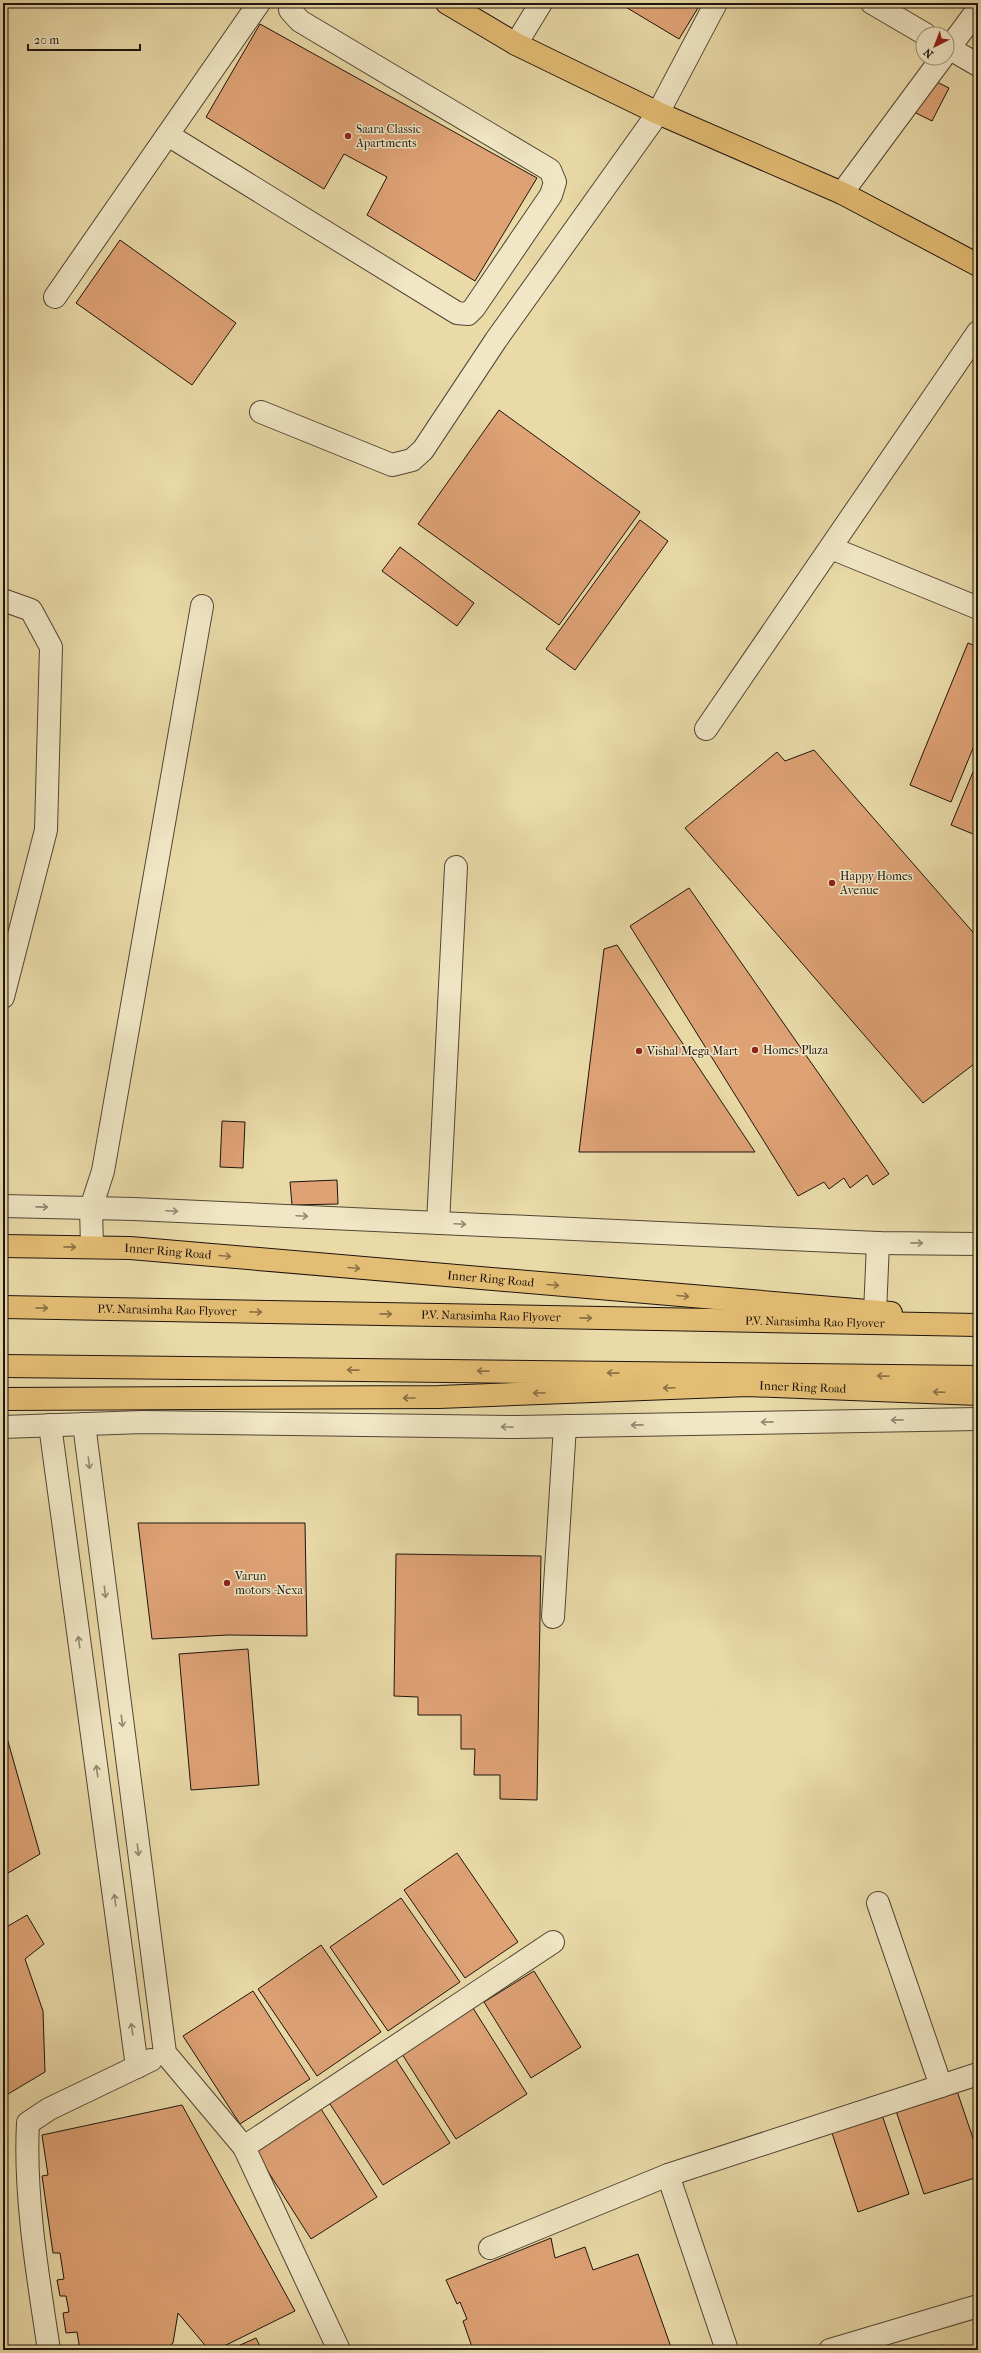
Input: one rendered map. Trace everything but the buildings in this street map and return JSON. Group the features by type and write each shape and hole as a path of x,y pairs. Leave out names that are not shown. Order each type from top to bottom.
{"main road":[{"path":"447,3 516,44 658,113 842,194 978,265"},
{"name":"Inner Ring Road","path":"3,1246 146,1249 875,1313 978,1315"},
{"name":"P.V. Narasimha Rao Flyover","path":"3,1307 978,1325"},
{"path":"3,1366 978,1377"},
{"name":"Inner Ring Road","path":"3,1399 439,1398 748,1384 978,1394"}],"street":[{"path":"55,297 259,3"},
{"path":"168,134 457,313 468,314 474,308 551,195 555,182 550,170 300,21 290,10 291,3"},
{"path":"516,44 541,3"},
{"path":"261,412 392,465 412,460 423,450 496,340 658,113 716,3"},
{"path":"872,3 915,28"},
{"path":"955,39 978,9"},
{"path":"955,55 978,65"},
{"path":"842,194 935,66"},
{"path":"706,729 978,332"},
{"path":"831,548 978,608"},
{"path":"3,600 31,610 51,647 46,830 3,997"},
{"path":"92,1247 91,1208 103,1171 202,606"},
{"path":"438,1223 456,867"},
{"path":"3,1206 91,1208 878,1242 978,1244"},
{"path":"875,1313 878,1242"},
{"path":"3,1426 142,1422 565,1426 978,1419"},
{"path":"84,1424 164,2053 244,2147 339,2350"},
{"path":"50,1425 137,2067"},
{"path":"553,1617 565,1426"},
{"path":"878,1903 941,2086"},
{"path":"244,2147 553,1942"},
{"path":"49,2350 36,2265 27,2147 28,2123 49,2109 164,2053"},
{"path":"490,2248 668,2176 978,2074"},
{"path":"668,2176 727,2350"},
{"path":"830,2350 978,2306"}],"place":[{"name":"Saara Classic Apartments","path":"348,136"},
{"name":"Happy Homes Avenue","path":"832,883"},
{"name":"Homes Plaza","path":"755,1050"},
{"name":"Vishal Mega Mart","path":"639,1051"},
{"name":"Varun motors -Nexa","path":"227,1583"}]}
